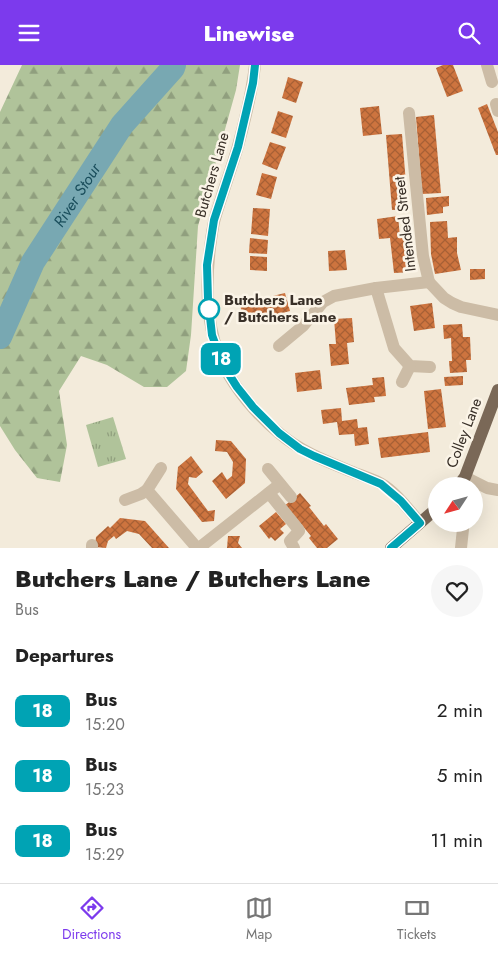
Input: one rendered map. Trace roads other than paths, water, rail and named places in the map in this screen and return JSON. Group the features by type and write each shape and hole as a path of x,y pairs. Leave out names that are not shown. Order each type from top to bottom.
{"main road":[{"name":"Colley Lane","path":"464,477 498,390"},
{"path":"391,548 428,516"}],"street":[{"name":"Butchers Lane","path":"255,65 253,83 238,147 214,220 207,265 212,335 226,371 253,407 279,433 300,449 314,456 381,484 401,501 420,523"},
{"path":"487,65 492,82"},
{"name":"Intended Street","path":"410,113 423,256 429,282 444,298 452,303 461,307 498,315"},
{"path":"279,346 303,326 323,302 334,296 429,282"},
{"path":"376,289 394,347 410,366 430,367"},
{"path":"402,382 410,366"},
{"path":"125,500 147,491 161,468"},
{"path":"268,469 291,497"},
{"path":"147,491 198,548 280,485"},
{"path":"483,487 498,491"},
{"path":"269,493 299,531 290,541 294,548"},
{"path":"461,548 463,533"}],"waterway":[{"name":"River Stour","path":"0,337 33,262 122,125 174,65"}],"place":[{"name":"Butchers Lane / Butchers Lane","path":"209,309"}]}
